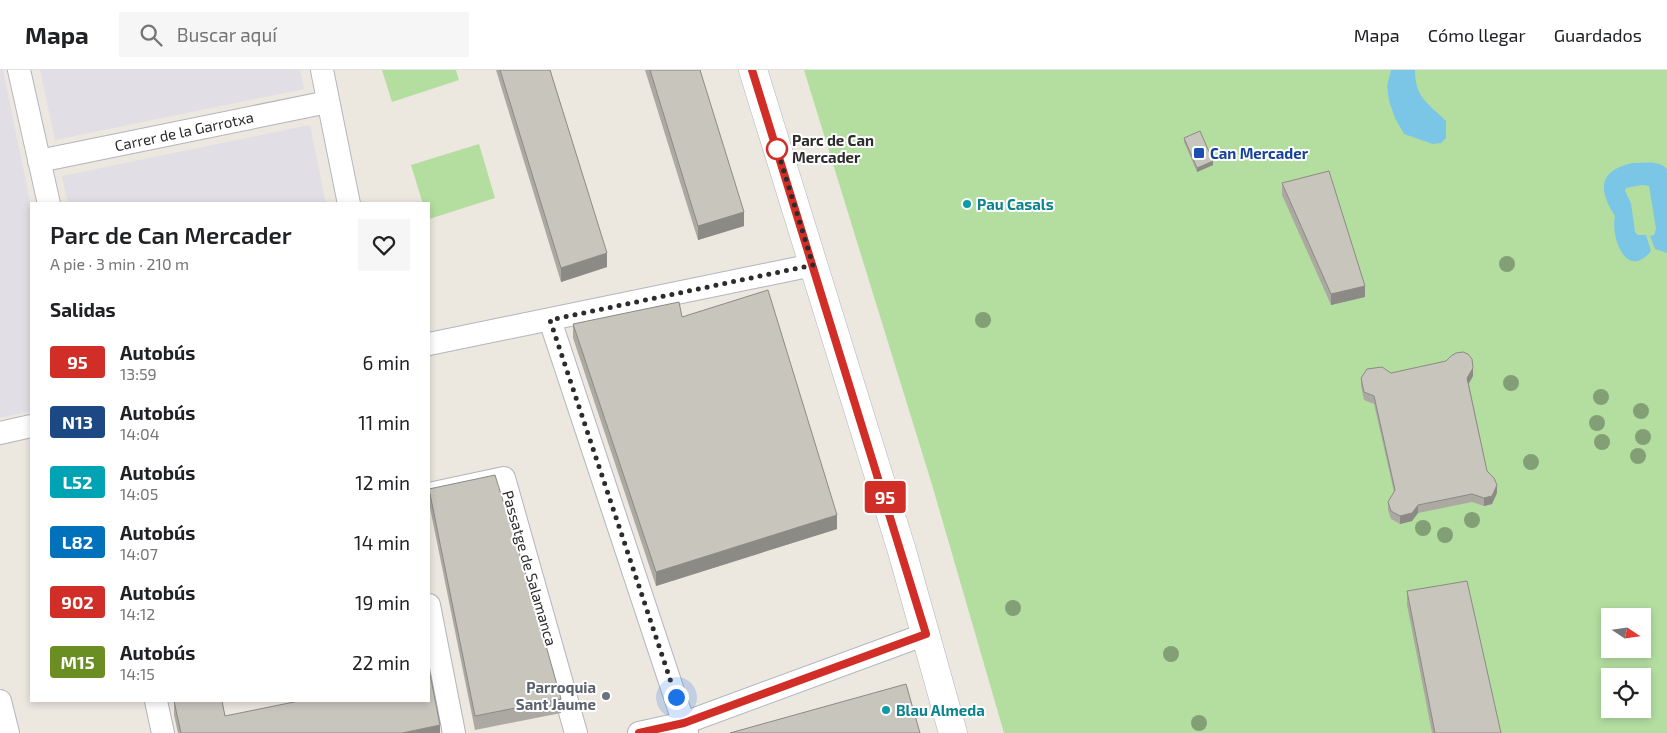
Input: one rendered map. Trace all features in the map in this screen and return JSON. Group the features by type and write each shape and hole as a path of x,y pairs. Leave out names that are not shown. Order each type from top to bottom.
{"main road":[{"path":"752,70 926,634 953,733"}],"street":[{"path":"19,70 49,202"},
{"path":"322,70 349,202"},
{"name":"Carrer de la Garrotxa","path":"40,161 328,102"},
{"path":"430,344 813,265"},
{"path":"550,320 686,728"},
{"path":"0,433 30,426"},
{"name":"Passatge de Salamanca","path":"430,494 504,478 576,733"},
{"path":"430,610 454,733"},
{"path":"639,733 686,728 926,634"},
{"path":"0,701 8,733"},
{"path":"156,702 163,733"}],"shaded area":[{"path":"0,70 3,70 30,202 30,411 0,418"},
{"path":"40,70 300,70 304,89 55,140"},
{"path":"310,125 326,202 68,202 62,176"}],"green space":[{"path":"382,70 456,70 459,80 392,102"},
{"name":"Parc de Can Mercader","path":"804,70 1667,70 1667,733 1004,733 933,488"},
{"path":"479,144 495,198 430,219 430,202 422,202 411,165"}],"water":[{"path":"1391,70 1415,70 1417,87 1420,94 1446,121 1446,138 1441,143 1433,144 1404,134 1395,118 1389,101 1387,86"},
{"path":"1633,163 1656,163 1667,169 1667,253 1655,249 1650,236 1654,235 1656,229 1649,186 1642,185 1626,188 1625,191 1631,203 1635,232 1638,235 1646,235 1651,251 1642,259 1635,261 1628,259 1618,245 1615,235 1615,216 1609,207 1604,190 1607,176 1621,166"}],"building":[{"path":"500,70 550,70 607,253 561,268"},
{"path":"650,70 700,70 744,212 698,226"},
{"name":"Can Mercader","path":"1200,131 1213,161 1197,168 1184,138"},
{"path":"1329,171 1365,286 1331,294 1282,183"},
{"path":"768,290 837,515 656,572 573,324 679,302 682,317"},
{"path":"1463,352 1472,359 1473,368 1467,378 1487,471 1494,478 1497,485 1492,496 1484,498 1472,494 1418,505 1412,513 1400,516 1391,511 1388,502 1395,490 1374,396 1364,392 1361,378 1367,369 1382,367 1391,373 1446,361 1456,353"},
{"path":"495,475 525,571 561,699 475,716 430,489"},
{"path":"1467,581 1501,733 1435,733 1407,591"},
{"path":"430,674 440,725 402,733 181,733 174,702 222,702 225,716 294,702 430,702"},
{"path":"906,684 920,733 730,733"}],"bus line":[{"name":"95","path":"639,733 684,723 926,634 902,551 752,70"}],"place":[{"name":"Parc de Can Mercader","path":"777,149"},
{"name":"Can Mercader","path":"1199,153"},
{"name":"Pau Casals","path":"967,204"},
{"name":"Parroquia Sant Jaume","path":"606,696"},
{"name":"Blau Almeda","path":"886,710"}],"route":[{"path":"676,697 550,320 813,265 777,149"}]}
